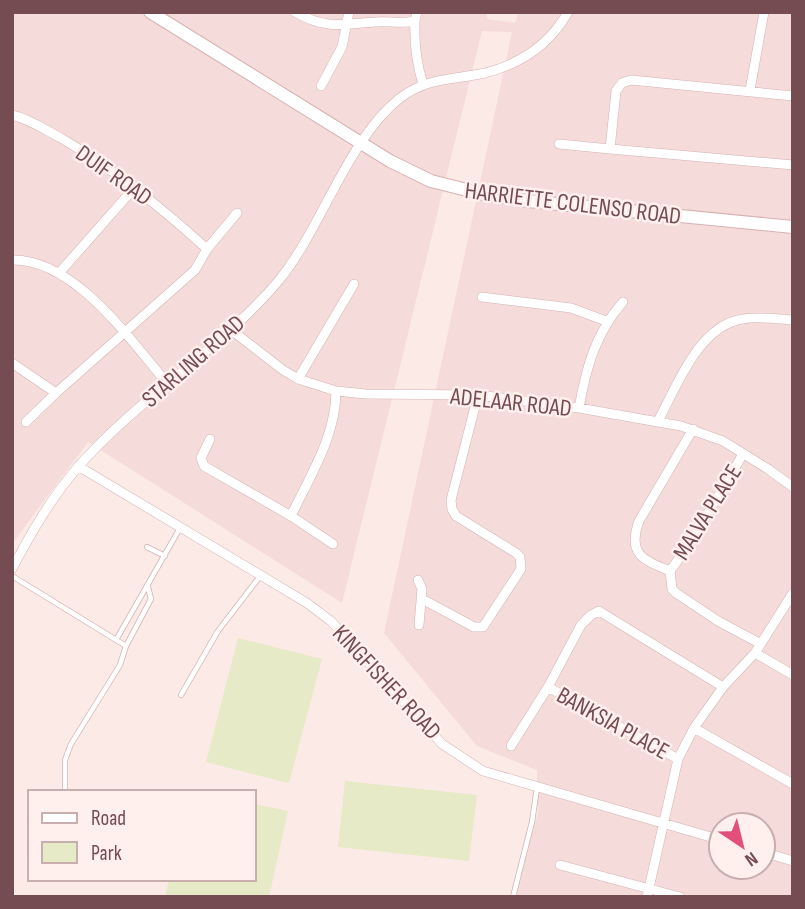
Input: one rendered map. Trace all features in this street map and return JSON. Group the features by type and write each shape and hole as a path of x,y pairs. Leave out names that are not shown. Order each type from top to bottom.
{"street":[{"name":"HARRIETTE COLENSO ROAD","path":"150,12 390,161 431,181 483,194 528,201 793,227"},
{"path":"295,12 312,22 328,26 416,16 414,44 423,84 485,72 523,58 546,41 568,12"},
{"path":"320,86 339,54 349,12"},
{"path":"750,90 764,12"},
{"path":"610,149 617,91 622,83 631,80 793,96"},
{"name":"STARLING ROAD","path":"12,569 37,522 78,466 267,295 283,275 330,200 361,143 399,99 423,84"},
{"name":"DUIF ROAD","path":"12,115 28,120 99,161 162,208 207,249"},
{"path":"559,144 793,165"},
{"path":"60,272 135,187"},
{"path":"26,422 195,270 207,249 237,213"},
{"path":"12,260 28,260 60,272 81,287 167,383"},
{"path":"298,379 354,284"},
{"path":"482,297 571,308 606,321"},
{"path":"579,408 584,378 606,321 624,302"},
{"path":"658,421 698,349 710,333 741,319 793,320"},
{"name":"ADELAAR ROAD","path":"230,329 298,379 336,391 366,394 478,395 658,421 694,429 723,441 793,487"},
{"path":"12,363 56,393"},
{"path":"291,516 332,428 336,391"},
{"path":"422,599 480,628 487,625 521,569 520,557 516,553 456,516 452,509 451,500 478,395"},
{"path":"694,429 639,522 634,538 640,556 670,571 672,589 676,593 793,675"},
{"path":"210,439 201,458 204,466 291,516 333,544"},
{"name":"MALVA PLACE","path":"670,571 689,545 743,454"},
{"name":"KINGFISHER ROAD","path":"78,466 262,575 331,621 442,744 462,759 483,771 707,836"},
{"path":"418,580 422,586 419,625"},
{"path":"647,892 678,759 694,728 723,687 758,649 793,593"},
{"path":"511,746 548,687 581,625 599,611 723,687"},
{"name":"BANKSIA PLACE","path":"548,687 678,759"},
{"path":"694,728 793,784"},
{"path":"560,865 647,892 680,897"}],"lane":[{"path":"116,640 181,526"},
{"path":"147,547 164,556"},
{"path":"181,695 218,631 262,575"},
{"path":"12,576 126,646"},
{"path":"65,790 65,760 71,744 120,665 126,646 151,599 147,586"},
{"path":"513,897 532,822 537,787"}],"shaded area":[{"path":"12,12 487,12 487,19 515,23 519,12 793,12 793,897 515,897 538,813 537,770 477,746 384,633 512,32 482,31 342,603 88,442 12,544"}],"green space":[{"path":"238,638 322,659 289,783 206,762"},
{"path":"345,781 477,795 469,861 338,847"},
{"path":"256,804 288,811 269,897 165,897 169,881 256,881"}]}
